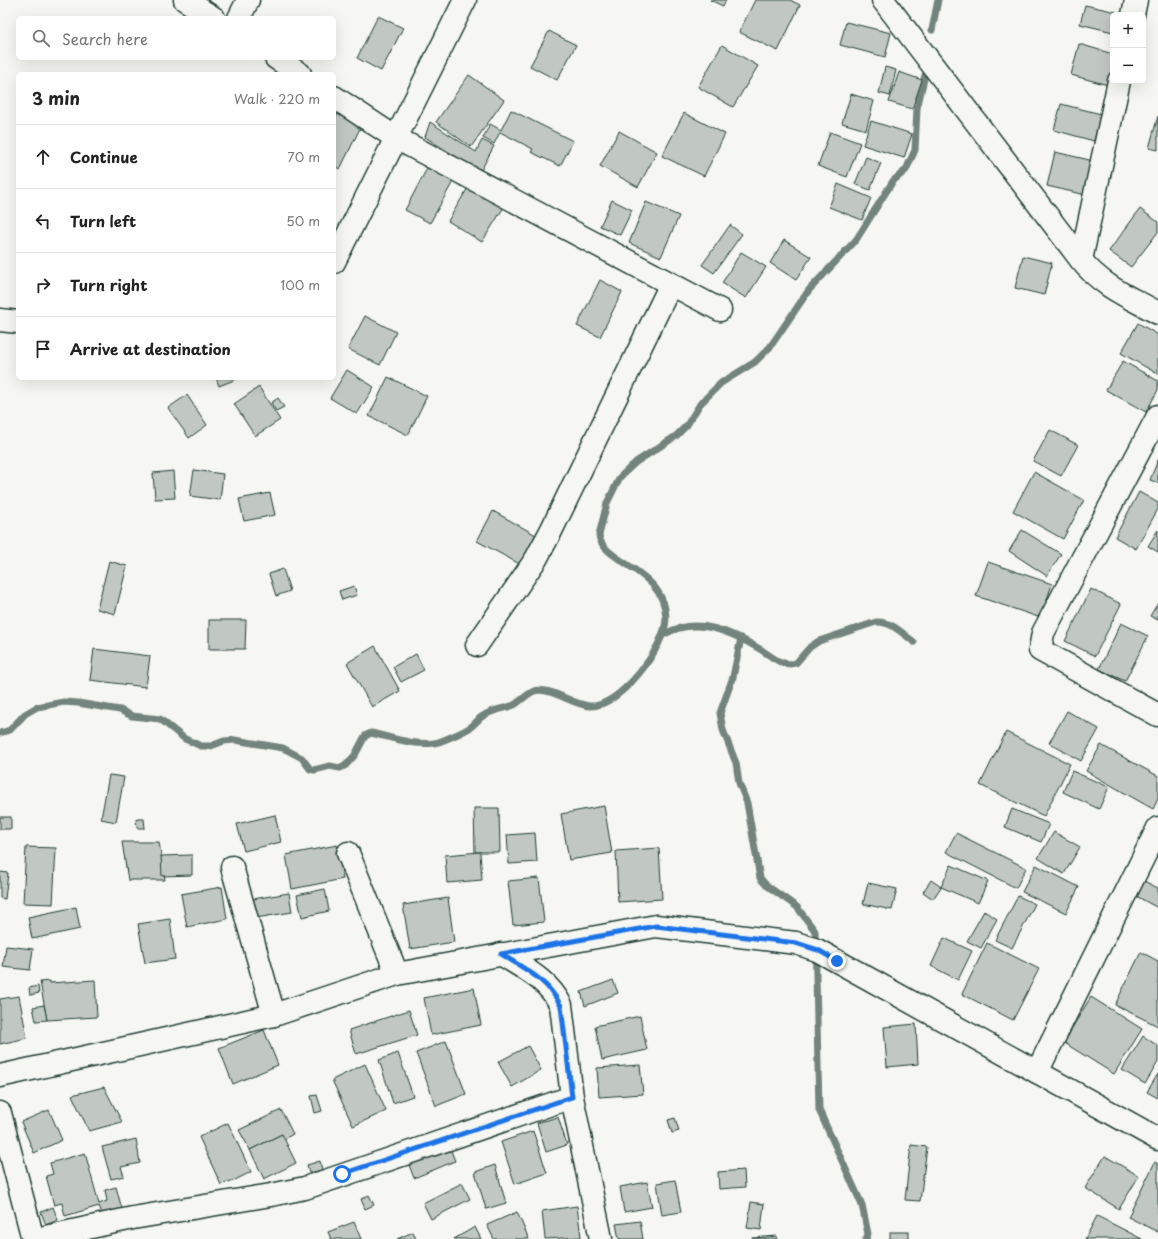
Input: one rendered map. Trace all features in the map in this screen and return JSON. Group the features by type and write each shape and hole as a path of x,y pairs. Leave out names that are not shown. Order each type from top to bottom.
{"street":[{"path":"185,0 211,16"},
{"path":"240,16 248,0"},
{"path":"336,258 465,0"},
{"path":"883,0 1087,268 1108,286 1158,313"},
{"path":"1134,12 1136,0"},
{"path":"279,60 297,72"},
{"path":"1081,260 1118,84"},
{"path":"336,98 396,138 720,310"},
{"path":"477,645 536,559 552,531 671,284"},
{"path":"0,320 16,322"},
{"path":"1158,416 1043,633 1040,650 1158,715"},
{"path":"1037,1072 1158,828"},
{"path":"348,853 397,974"},
{"path":"232,867 274,1015"},
{"path":"0,1076 274,1015 397,974 656,926 796,943 818,950 1158,1139"},
{"path":"501,954 544,981 554,992 561,1006 572,1097 601,1239"},
{"path":"36,1239 133,1218 305,1188 572,1097"},
{"path":"0,1113 32,1239"}],"building":[{"path":"710,0 726,0 723,6"},
{"path":"755,0 790,0 800,5 778,51 739,32"},
{"path":"1085,5 1116,12 1110,12 1110,31 1080,24"},
{"path":"378,16 403,28 381,71 357,58"},
{"path":"846,22 891,33 885,57 840,45"},
{"path":"549,31 576,45 557,80 530,66"},
{"path":"1079,44 1110,53 1110,78 1108,85 1071,75"},
{"path":"722,45 758,66 733,107 698,87"},
{"path":"885,67 896,70 890,96 879,93"},
{"path":"899,72 922,80 912,109 889,102"},
{"path":"469,75 504,100 471,147 436,122"},
{"path":"851,94 874,101 866,130 842,123"},
{"path":"346,96 370,108 340,169 336,167 336,117"},
{"path":"1061,104 1101,114 1094,141 1054,130"},
{"path":"511,110 573,141 560,166 531,152 533,149 500,132 494,144 483,138 490,124 501,130"},
{"path":"684,113 725,134 704,176 662,156"},
{"path":"1158,116 1158,150 1149,148"},
{"path":"871,121 912,134 904,158 863,145"},
{"path":"430,122 476,152 482,140 494,146 480,172 425,137"},
{"path":"619,131 657,152 638,187 600,166"},
{"path":"830,132 860,143 847,177 818,166"},
{"path":"1055,152 1098,162 1090,196 1047,186"},
{"path":"434,155 460,169 430,223 405,210"},
{"path":"866,157 881,163 870,190 855,184"},
{"path":"838,184 871,198 862,220 829,207"},
{"path":"469,186 504,207 482,242 448,221"},
{"path":"612,200 632,210 620,235 600,226"},
{"path":"646,202 679,216 661,257 629,243"},
{"path":"1140,209 1158,222 1158,232 1131,267 1109,251"},
{"path":"730,225 742,234 714,273 702,265"},
{"path":"784,240 811,257 796,280 770,263"},
{"path":"741,252 766,267 746,298 722,283"},
{"path":"1023,256 1052,263 1044,295 1015,288"},
{"path":"600,280 622,292 600,337 577,326"},
{"path":"365,316 396,332 380,365 348,349"},
{"path":"1138,323 1158,335 1158,374 1121,353"},
{"path":"1123,361 1158,381 1158,390 1146,412 1106,390"},
{"path":"347,370 374,387 357,414 330,398"},
{"path":"388,377 427,396 408,435 369,416"},
{"path":"217,380 234,380 219,386"},
{"path":"259,387 280,420 255,436 234,404"},
{"path":"187,395 207,425 189,438 168,408"},
{"path":"278,398 284,407 276,411 271,403"},
{"path":"1050,430 1078,445 1061,476 1033,461"},
{"path":"1158,460 1158,483 1150,480"},
{"path":"194,470 223,474 220,500 190,496"},
{"path":"173,471 175,498 155,499 153,473"},
{"path":"1034,472 1084,500 1063,539 1013,511"},
{"path":"1139,492 1158,503 1158,509 1136,549 1115,537"},
{"path":"270,493 275,515 244,521 239,499"},
{"path":"493,511 543,539 527,568 477,541"},
{"path":"1022,530 1061,554 1047,576 1009,551"},
{"path":"1158,530 1158,552 1148,546"},
{"path":"109,561 127,566 115,614 97,609"},
{"path":"988,562 1052,584 1041,618 976,596"},
{"path":"283,569 290,591 276,596 269,574"},
{"path":"354,586 357,595 342,600 339,591"},
{"path":"1091,589 1121,604 1095,656 1065,641"},
{"path":"1158,603 1158,620 1150,616"},
{"path":"209,620 246,620 245,649 209,649"},
{"path":"1121,623 1148,636 1125,681 1099,669"},
{"path":"375,646 400,691 372,707 347,663"},
{"path":"94,649 150,656 146,687 90,680"},
{"path":"416,654 424,670 401,682 393,667"},
{"path":"1067,711 1099,729 1081,761 1049,743"},
{"path":"1006,732 1070,764 1044,816 980,785"},
{"path":"1101,745 1158,776 1158,799 1153,809 1086,771"},
{"path":"1072,771 1109,787 1099,809 1063,792"},
{"path":"109,775 124,777 116,822 101,819"},
{"path":"604,806 612,853 569,860 561,814"},
{"path":"474,808 499,808 500,852 475,852"},
{"path":"1012,809 1049,824 1041,842 1005,827"},
{"path":"275,815 281,842 244,851 237,824"},
{"path":"0,817 11,817 11,829 0,829"},
{"path":"136,819 144,819 145,828 137,828"},
{"path":"1054,832 1080,847 1064,874 1038,858"},
{"path":"535,833 537,862 509,864 507,835"},
{"path":"956,833 1026,868 1016,888 946,852"},
{"path":"122,842 159,842 165,880 128,880"},
{"path":"337,845 343,879 292,889 286,855"},
{"path":"26,847 56,848 53,904 23,903"},
{"path":"659,848 662,899 618,902 616,851"},
{"path":"480,852 482,880 447,883 445,855"},
{"path":"192,855 192,875 162,876 161,856"},
{"path":"951,865 988,881 978,903 941,887"},
{"path":"1036,865 1079,887 1066,913 1022,892"},
{"path":"0,872 8,873 5,899 0,898"},
{"path":"539,878 544,922 513,925 508,881"},
{"path":"931,880 941,887 933,899 923,892"},
{"path":"1144,881 1158,888 1158,908 1136,896"},
{"path":"868,883 897,889 892,910 863,904"},
{"path":"222,887 227,919 187,927 181,894"},
{"path":"325,889 329,911 302,917 297,895"},
{"path":"289,893 292,912 256,918 253,899"},
{"path":"1018,896 1035,904 1012,948 995,940"},
{"path":"448,898 454,942 410,949 403,905"},
{"path":"76,907 80,929 32,939 28,917"},
{"path":"984,911 997,919 981,948 967,941"},
{"path":"170,919 175,959 145,963 138,924"},
{"path":"944,938 972,951 958,980 931,966"},
{"path":"987,943 1039,969 1013,1020 962,994"},
{"path":"6,946 33,949 30,970 3,967"},
{"path":"1141,952 1158,961 1158,1026 1115,1005"},
{"path":"95,980 97,1017 47,1020 40,982 50,981 50,983"},
{"path":"613,980 618,993 585,1006 581,992"},
{"path":"38,986 39,993 30,995 29,988"},
{"path":"474,988 481,1025 431,1035 424,998"},
{"path":"19,996 27,1038 0,1044 0,999"},
{"path":"1091,997 1142,1029 1114,1074 1063,1042"},
{"path":"44,1005 47,1020 36,1021 33,1007"},
{"path":"409,1010 417,1035 356,1054 349,1030"},
{"path":"640,1016 647,1050 602,1060 595,1026"},
{"path":"916,1024 918,1064 887,1067 884,1027"},
{"path":"264,1030 278,1065 233,1084 219,1048"},
{"path":"1143,1036 1158,1046 1158,1062 1145,1084 1122,1070"},
{"path":"446,1041 466,1094 436,1106 416,1053"},
{"path":"528,1046 541,1070 512,1087 498,1062"},
{"path":"398,1053 413,1096 393,1103 379,1060"},
{"path":"365,1064 386,1111 353,1126 332,1080"},
{"path":"640,1065 643,1094 599,1097 597,1068"},
{"path":"1158,1074 1158,1098 1147,1092"},
{"path":"104,1087 122,1122 89,1131 72,1095"},
{"path":"317,1095 322,1111 315,1113 311,1096"},
{"path":"49,1110 62,1140 34,1153 21,1122"},
{"path":"281,1110 293,1134 284,1139 282,1134 250,1150 239,1130"},
{"path":"558,1117 567,1145 546,1152 537,1123"},
{"path":"675,1118 679,1131 672,1133 668,1120"},
{"path":"228,1123 251,1172 229,1183 228,1181 221,1185 199,1137"},
{"path":"443,1130 455,1161 414,1178 402,1147"},
{"path":"533,1131 547,1173 515,1184 501,1142"},
{"path":"282,1134 296,1163 264,1179 250,1150"},
{"path":"136,1139 140,1163 121,1167 124,1176 111,1179 102,1147"},
{"path":"911,1145 927,1147 920,1201 905,1200"},
{"path":"85,1153 99,1204 107,1201 105,1190 116,1187 122,1209 103,1216 99,1206 65,1216 62,1203 54,1205 46,1176 53,1174 50,1163"},
{"path":"1105,1156 1139,1176 1119,1209 1085,1188"},
{"path":"320,1161 322,1170 309,1173 307,1165"},
{"path":"1155,1162 1158,1164 1158,1232 1128,1217"},
{"path":"495,1165 506,1203 486,1209 475,1172"},
{"path":"744,1170 745,1187 719,1189 718,1172"},
{"path":"675,1180 681,1212 662,1215 657,1183"},
{"path":"647,1182 652,1207 624,1212 620,1187"},
{"path":"462,1183 470,1199 431,1219 423,1203"},
{"path":"369,1195 374,1205 365,1209 361,1199"},
{"path":"751,1202 764,1204 761,1230 747,1228"},
{"path":"577,1206 581,1237 545,1239 542,1211"},
{"path":"53,1207 58,1220 46,1225 41,1212"},
{"path":"517,1212 529,1239 494,1239 487,1225"},
{"path":"1097,1216 1142,1239 1085,1239"},
{"path":"640,1221 643,1239 619,1239 616,1224"},
{"path":"354,1222 361,1239 331,1239 328,1232"},
{"path":"475,1227 481,1239 454,1239"},
{"path":"413,1232 416,1239 397,1239"},
{"path":"890,1232 909,1232 909,1239 890,1239"},
{"path":"777,1236 777,1239 752,1239 752,1238"}],"waterway":[{"path":"932,30 938,0"},
{"path":"0,733 10,730 25,714 37,707 64,702 78,703 120,710 132,716 160,719 185,739 201,746 211,746 224,741 235,740 283,748 302,758 310,769 314,770 330,766 340,768 346,765 355,755 365,736 371,733 402,741 426,744 441,741 469,728 480,718 495,710 514,705 534,691 540,690 554,693 576,703 589,706 601,704 614,697 627,686 650,659 664,630 666,618 663,601 655,588 645,577 610,552 602,544 599,535 607,503 620,477 636,462 676,436 687,425 700,404 721,383 755,362 770,347 809,290 856,240 893,181 906,170 915,150 917,108 925,75"},
{"path":"663,635 676,629 689,626 714,628 727,632 787,664 796,663 810,647 819,641 876,622 887,623 901,631 914,642"},
{"path":"741,638 733,677 720,713 723,730 736,763 739,783 747,803 760,878 766,885 797,907 815,931 819,1110 862,1205 868,1234 866,1239"}],"route":[{"path":"342,1174 572,1097 561,1006 554,992 544,981 501,954 656,926 796,943 818,950 837,961"}]}
